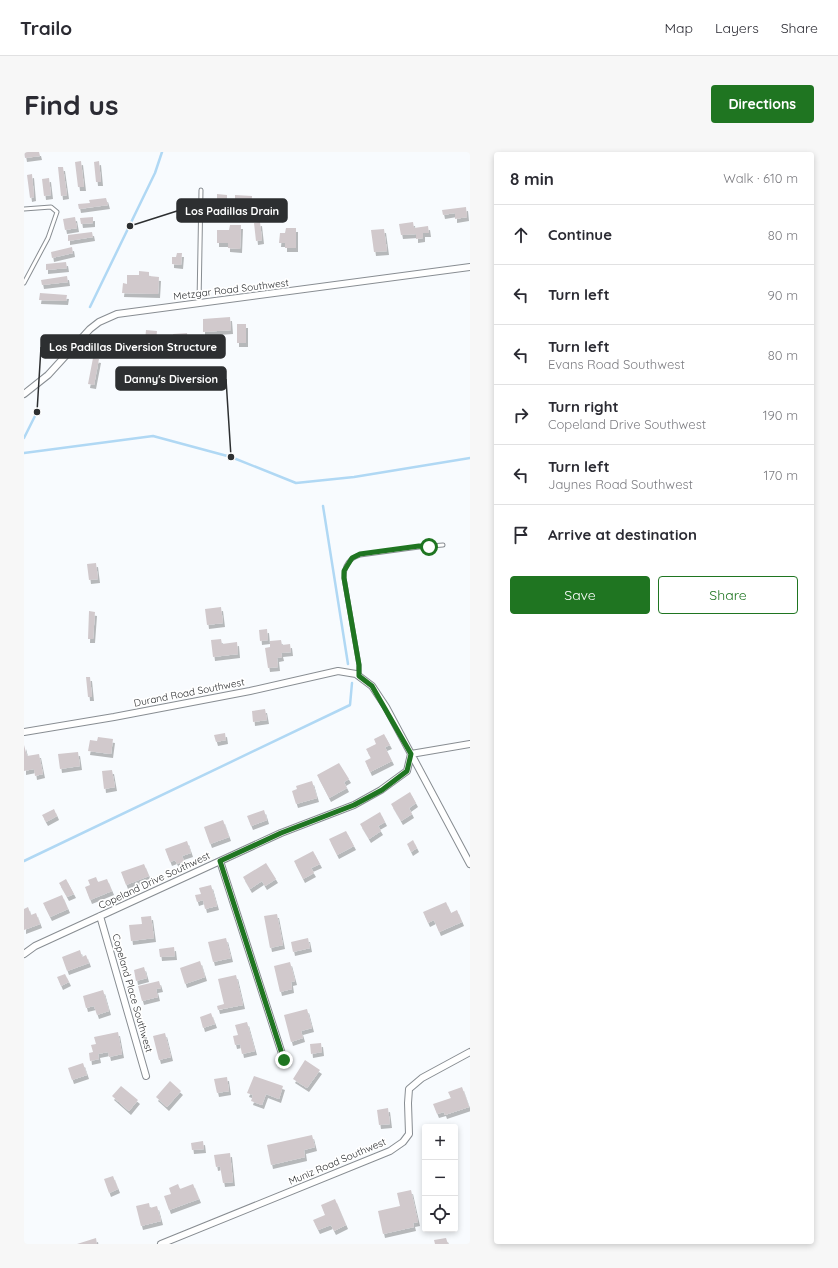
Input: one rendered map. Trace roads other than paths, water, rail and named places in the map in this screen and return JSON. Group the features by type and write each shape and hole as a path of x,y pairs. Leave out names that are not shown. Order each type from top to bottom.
{"street":[{"name":"Metzgar Road Southwest","path":"24,394 48,375 83,336 99,322 128,312 470,267"},
{"name":"Durand Road Southwest","path":"24,732 114,717 250,691 338,671 358,675"},
{"path":"358,675 372,686 411,754 470,864"},
{"path":"411,754 470,744"},
{"name":"Copeland Drive Southwest","path":"24,954 35,946 281,833 354,805 382,790 407,771 411,754"},
{"path":"220,861 284,1060"},
{"name":"Copeland Place Southwest","path":"100,916 146,1076"},
{"name":"Muniz Road Southwest","path":"161,1244 390,1151 403,1142 409,1134 409,1089 422,1078 470,1052"}],"lane":[{"path":"199,303 201,190"},
{"path":"24,209 51,207 57,212 48,238 24,283"},
{"path":"358,675 359,665 344,578 347,564 352,558 360,554 419,546 443,546"}],"waterway":[{"path":"90,307 155,173 162,152"},
{"path":"24,438 37,412"},
{"path":"24,453 153,436 231,457 296,483 354,477 470,458"},
{"path":"323,506 348,664"},
{"path":"24,861 350,705 352,683"}],"place":[{"name":"Los Padillas Drain","path":"130,226"},
{"name":"Los Padillas Diversion Structure","path":"37,412"},
{"name":"Danny's Diversion","path":"231,457"}]}
